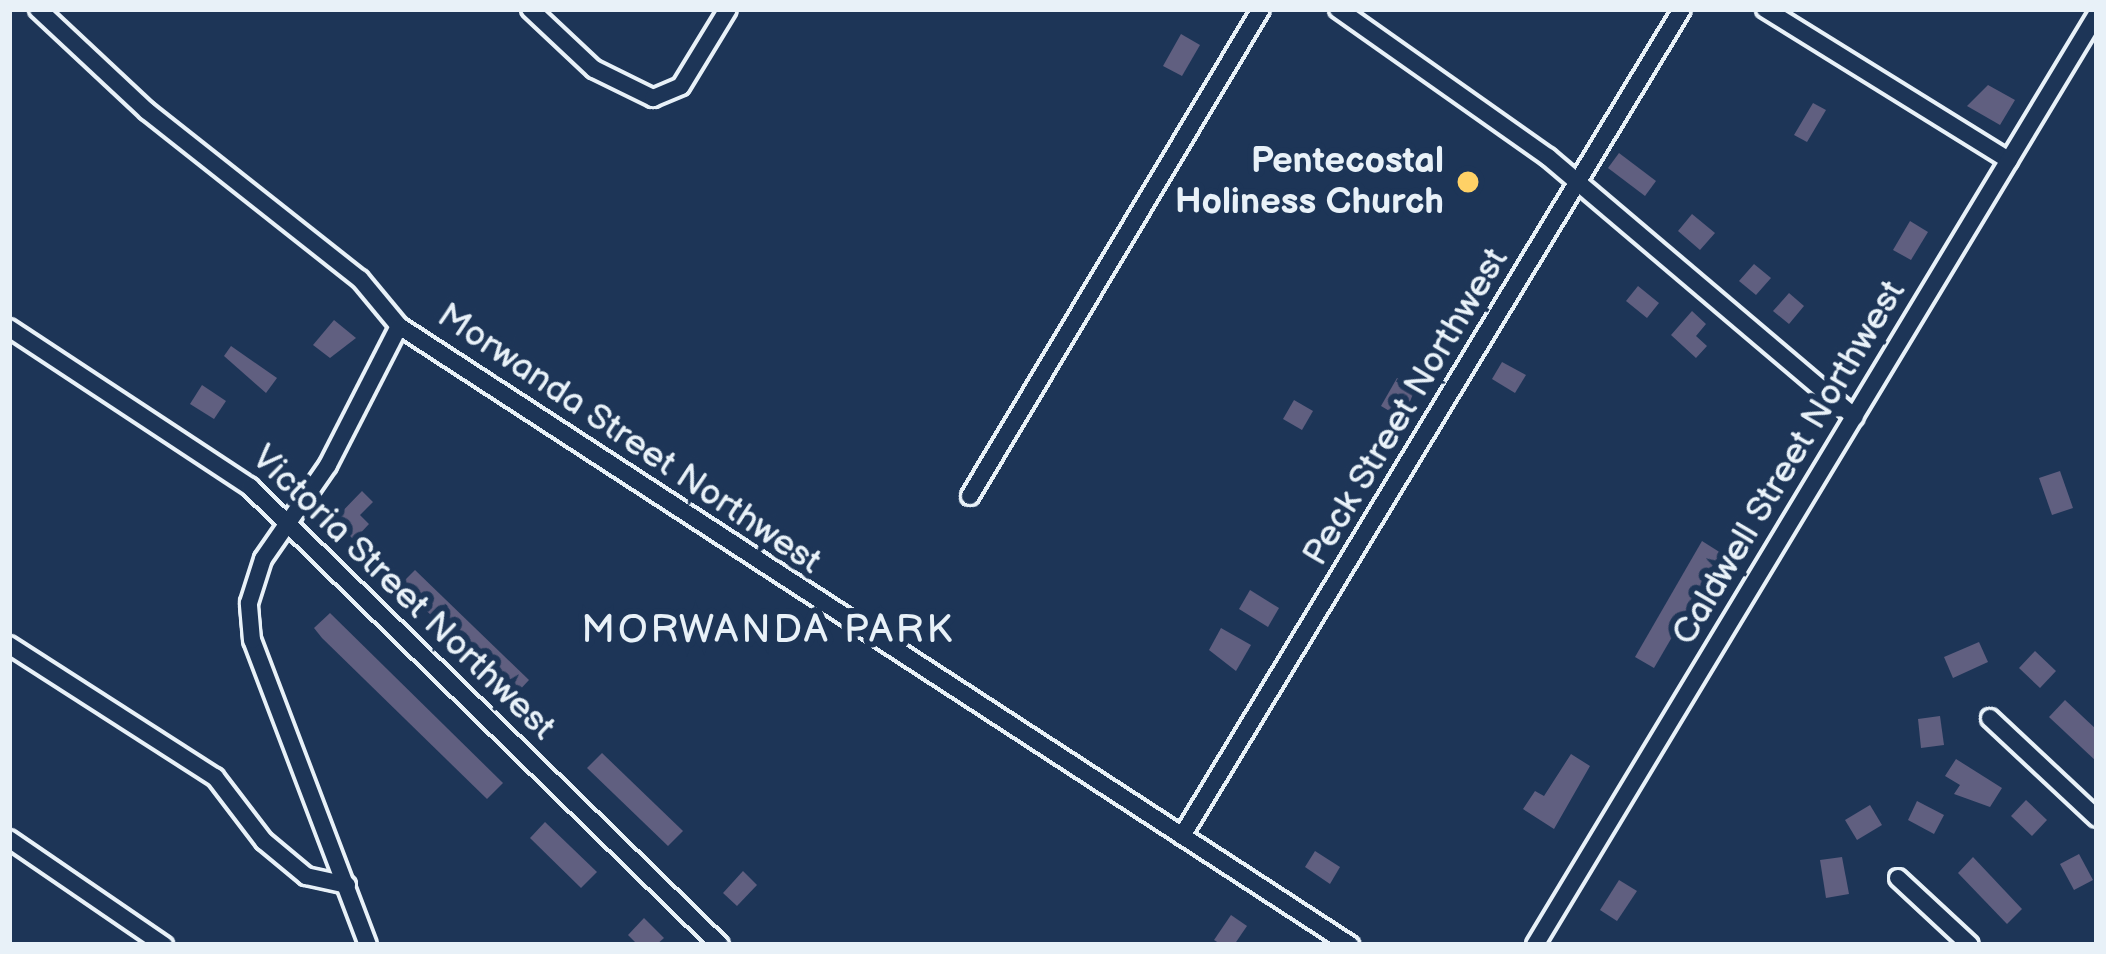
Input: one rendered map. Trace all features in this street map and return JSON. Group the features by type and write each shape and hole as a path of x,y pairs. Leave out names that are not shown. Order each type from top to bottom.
{"street":[{"name":"Morwanda Street Northwest","path":"38,9 147,111 360,279 399,326 1349,945"},
{"path":"530,9 594,69 648,98 681,86 728,9"},
{"path":"970,496 1261,9"},
{"path":"1338,9 1460,89 1856,417"},
{"name":"Peck Street Northwest","path":"1182,836 1682,9"},
{"path":"1765,9 2008,160"},
{"name":"Caldwell Street Northwest","path":"1535,945 2097,14"},
{"path":"368,945 249,622 262,559 290,524 399,326"},
{"name":"Victoria Street Northwest","path":"9,328 218,462 290,524 720,945"},
{"path":"9,645 214,777 264,841 306,876 347,884"},
{"path":"1990,718 2097,818"},
{"path":"9,839 164,945"},
{"path":"1898,878 1970,945"}],"building":[{"path":"1181,34 1200,45 1182,76 1163,66"},
{"path":"1988,85 2015,100 2000,125 1967,106"},
{"path":"1813,103 1826,110 1807,142 1794,135"},
{"path":"1619,153 1656,181 1645,196 1608,168"},
{"path":"1692,214 1715,233 1700,250 1678,231"},
{"path":"1910,221 1928,232 1911,260 1893,250"},
{"path":"1754,264 1771,278 1756,295 1739,281"},
{"path":"1638,286 1659,303 1647,318 1626,301"},
{"path":"1789,293 1804,306 1789,324 1773,311"},
{"path":"1692,311 1706,324 1696,336 1707,346 1696,358 1671,335"},
{"path":"334,320 356,338 330,358 313,345"},
{"path":"231,346 277,378 266,393 224,356"},
{"path":"1502,362 1526,375 1515,393 1492,379"},
{"path":"1397,378 1415,389 1403,419 1381,406"},
{"path":"202,385 226,401 214,419 190,404"},
{"path":"1294,400 1313,411 1302,430 1283,419"},
{"path":"2060,471 2073,508 2052,515 2039,478"},
{"path":"362,491 373,502 360,515 369,524 354,540 334,520"},
{"path":"1702,541 1721,553 1654,668 1635,657"},
{"path":"415,570 529,680 514,696 400,585"},
{"path":"1250,590 1279,608 1268,627 1239,609"},
{"path":"330,613 503,783 487,799 322,638 314,628"},
{"path":"1221,628 1251,645 1236,671 1209,650"},
{"path":"1979,642 1988,662 1953,678 1944,657"},
{"path":"2035,651 2056,671 2040,688 2019,668"},
{"path":"2065,700 2097,730 2097,762 2049,717"},
{"path":"1940,716 1944,745 1921,748 1918,719"},
{"path":"602,753 683,831 668,846 587,768"},
{"path":"1571,754 1590,766 1554,829 1523,809 1535,791 1544,796"},
{"path":"1956,759 2002,788 1990,807 1954,794 1960,785 1945,776"},
{"path":"2026,800 2047,820 2032,836 2011,816"},
{"path":"1917,801 1944,815 1934,834 1908,820"},
{"path":"1870,805 1882,825 1857,840 1845,820"},
{"path":"545,822 597,872 581,888 530,838"},
{"path":"1315,851 1340,867 1330,884 1305,867"},
{"path":"2079,854 2093,880 2074,890 2060,864"},
{"path":"1842,857 1849,894 1826,898 1820,860"},
{"path":"1973,857 2022,909 2007,924 1958,873"},
{"path":"743,871 757,885 737,906 723,893"},
{"path":"1619,880 1637,891 1617,921 1600,910"},
{"path":"1231,915 1247,926 1234,945 1222,945 1214,940"},
{"path":"644,918 664,938 656,945 638,945 628,935"}],"place":[{"name":"Pentecostal Holiness Church","path":"1468,182"}],"district":[{"name":"MORWANDA PARK","path":"768,631"}]}
